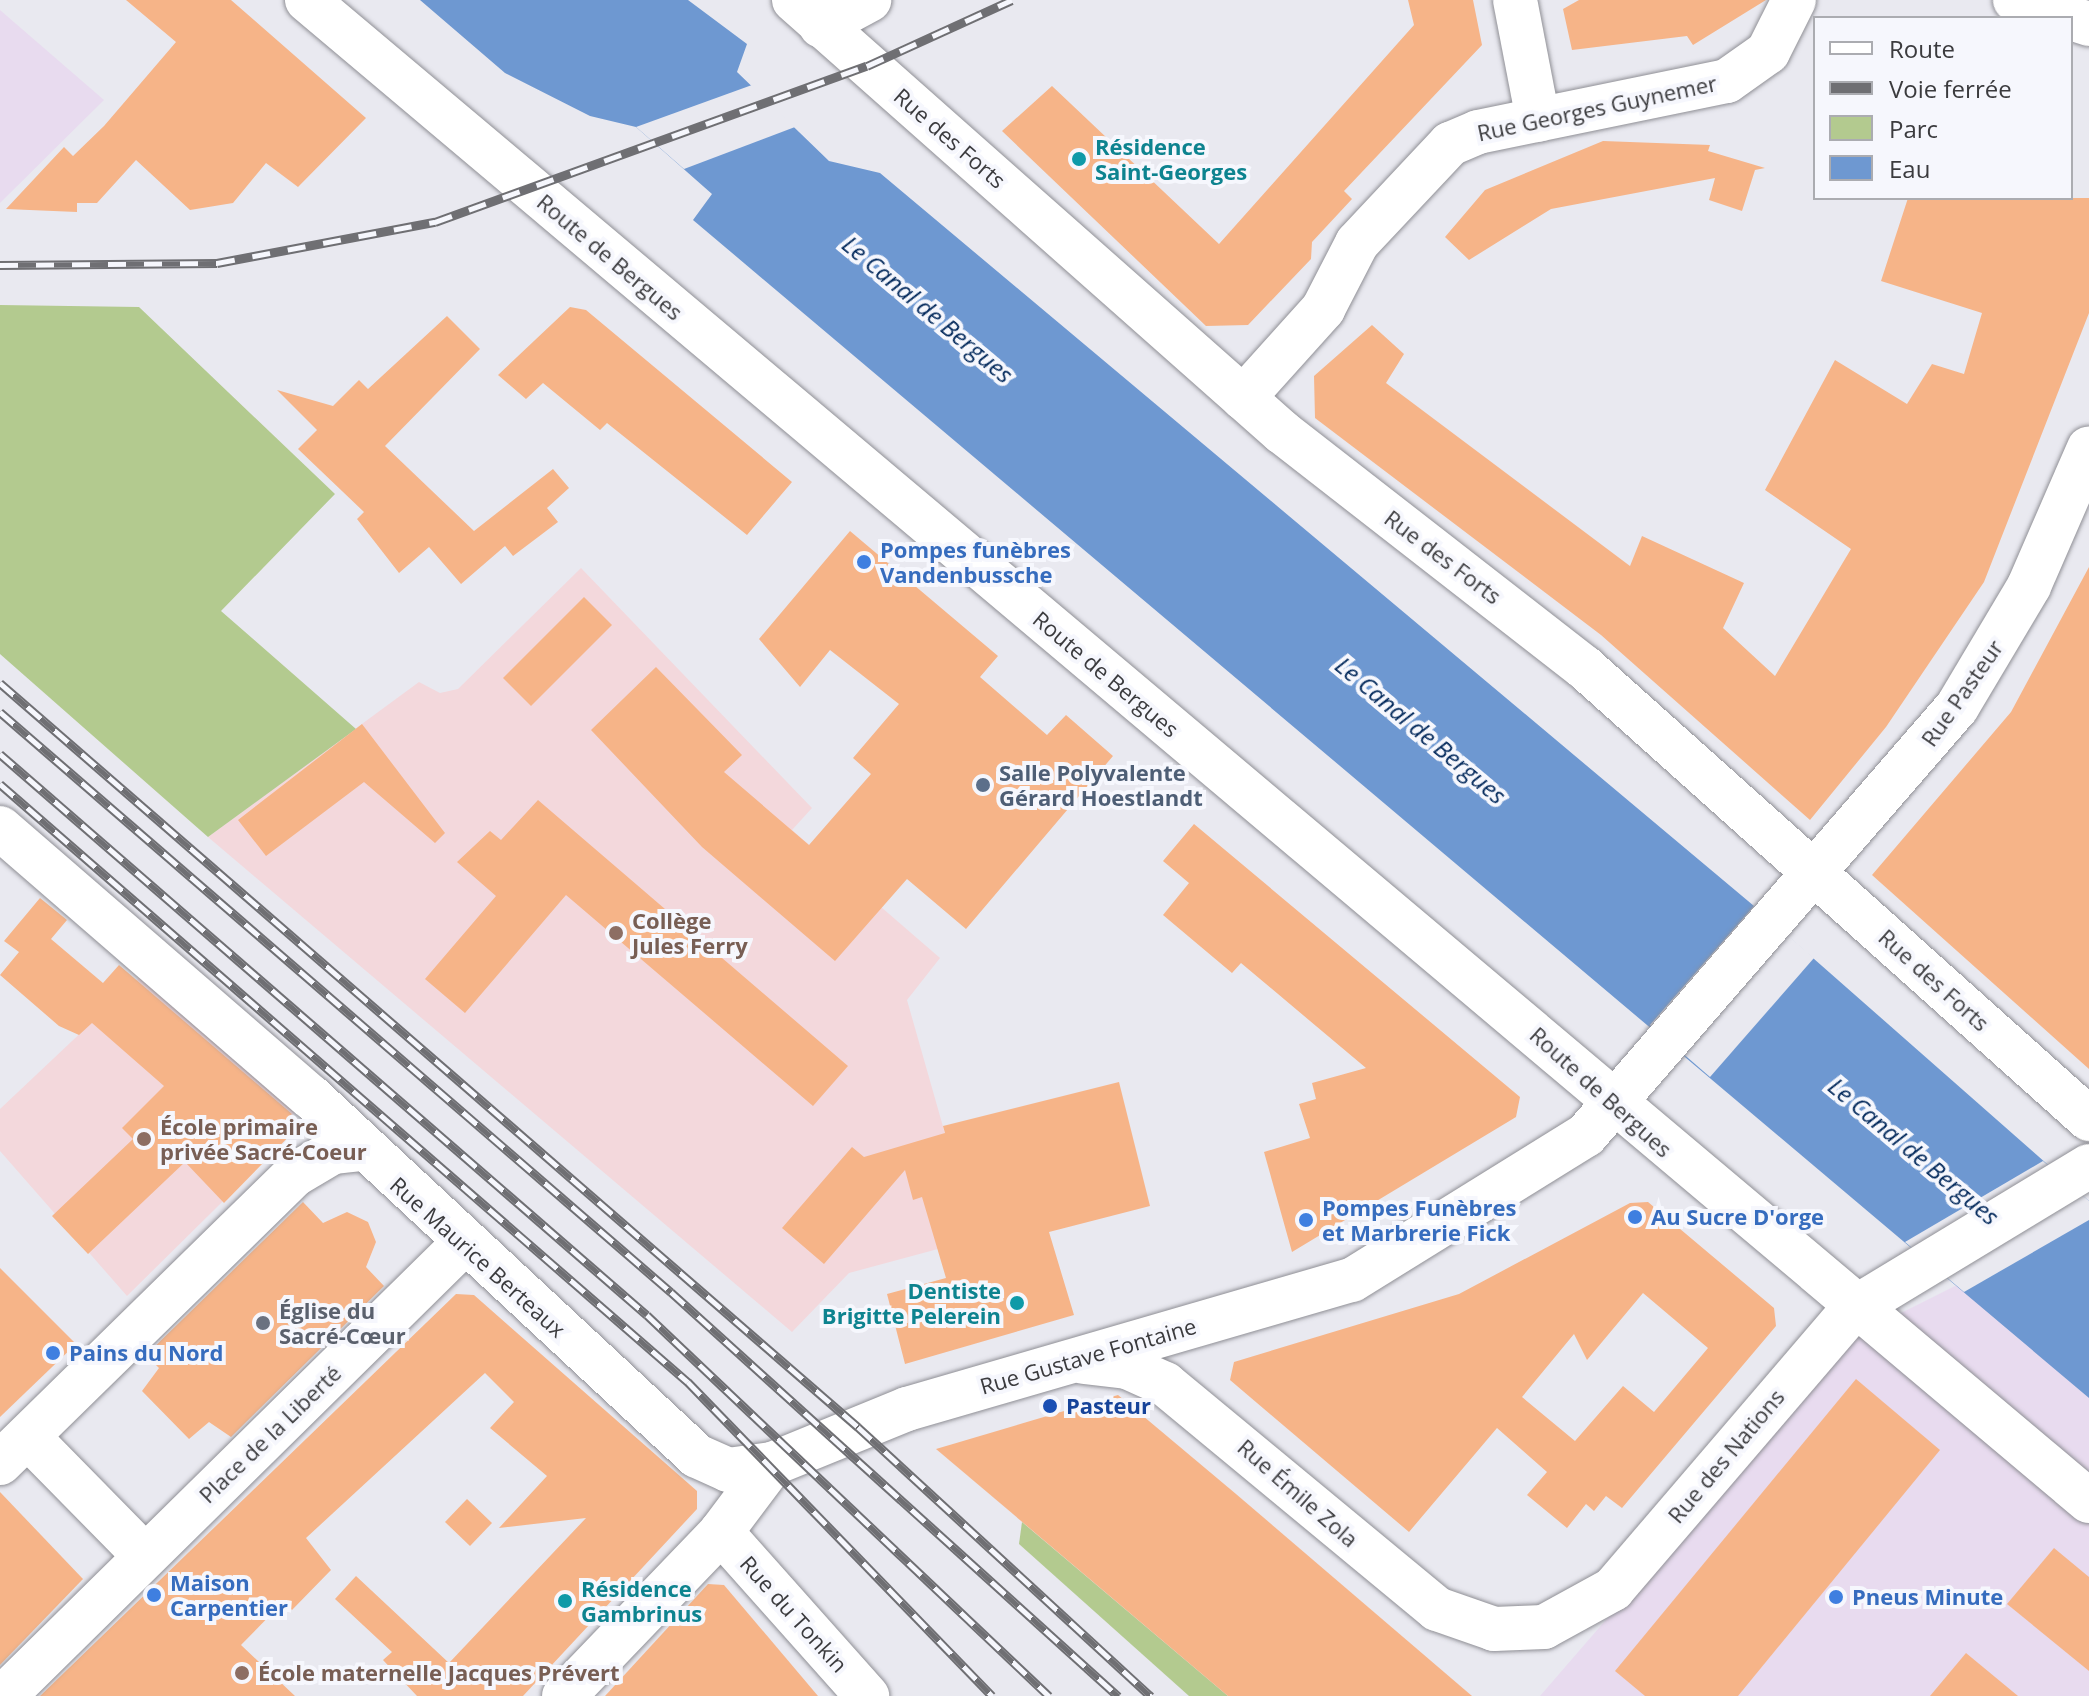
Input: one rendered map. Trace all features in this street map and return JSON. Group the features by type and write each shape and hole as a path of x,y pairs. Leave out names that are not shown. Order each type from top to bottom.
{"street":[{"name":"Route de Bergues","path":"307,0 1619,1106 1853,1309 2089,1501"},
{"path":"807,13 869,0"},
{"path":"1515,0 1538,120"},
{"name":"Rue Georges Guynemer","path":"1243,398 1323,309 1357,243 1440,153 1462,136 1727,81 1768,52 1794,0"},
{"path":"2015,0 2064,16"},
{"name":"Rue des Forts","path":"807,13 1243,398 1562,648 2089,1119"},
{"name":"Rue Pasteur","path":"1653,1067 1817,875 1980,673 2035,573 2089,448"},
{"name":"Rue Maurice Berteaux","path":"0,828 311,1097 360,1149 705,1462 728,1492 727,1524"},
{"name":"Rue Gustave Fontaine","path":"772,1464 907,1409 1373,1271 1548,1162 1619,1106 1653,1067"},
{"path":"145,1556 7,1456 294,1175 333,1152 360,1149"},
{"name":"Rue des Nations","path":"1528,1629 1574,1615 1613,1589 1853,1309 2084,1169"},
{"name":"Place de la Liberté","path":"4,1696 463,1244"},
{"path":"1213,1319 1196,1341 1189,1358 1193,1388 1217,1423"},
{"name":"Rue Émile Zola","path":"1065,1362 1140,1371 1217,1423 1437,1609 1494,1629 1528,1629"},
{"path":"705,1462 728,1470 772,1464"},
{"path":"564,1696 727,1524 772,1464"},
{"name":"Rue du Tonkin","path":"727,1524 867,1696"}],"shaded area":[{"path":"0,10 104,100 0,203"},
{"name":"Collège Jules Ferry","path":"581,568 812,808 792,830 940,958 907,1000 975,1239 849,1273 792,1332 208,837 419,682 440,693 458,689"},
{"name":"École primaire privée Sacré-Coeur","path":"142,975 298,1109 288,1119 298,1127 127,1296 0,1151 0,1109"},
{"path":"2089,1219 2089,1696 1540,1696 1849,1339"}],"green space":[{"path":"0,305 139,307 335,494 221,611 356,729 208,837 0,654"},
{"path":"1022,1522 1228,1696 1189,1696 1019,1544"}],"water":[{"name":"Le Canal de Bergues","path":"420,0 688,0 747,44 737,72 829,161 880,173 1754,906 2089,1201 2089,1398 693,220 712,194 636,127 590,116 505,73"}],"pier":[{"path":"752,85 795,127 684,169 636,127"},
{"path":"1754,906 1814,958 1710,1077 1650,1025"},
{"path":"2043,1161 2089,1201 2089,1220 1964,1292 1905,1242"}],"building":[{"path":"126,0 231,0 366,118 298,187 266,163 233,203 190,210 136,160 97,203 77,203 77,212 6,209 64,147 73,156 104,126 176,42"},
{"name":"Résidence Saint-Georges","path":"1408,0 1473,0 1482,45 1344,191 1352,199 1312,242 1311,259 1248,325 1206,326 1002,131 1052,86 1219,244 1414,25"},
{"path":"1579,0 1766,0 1693,45 1687,36 1572,50 1563,9"},
{"path":"1603,141 1710,145 1708,151 1765,168 1755,170 1742,211 1709,200 1715,178 1551,209 1469,260 1445,237 1485,190"},
{"path":"2089,198 2089,313 1984,582 1886,727 1810,820 1601,635 1315,418 1314,376 1372,325 1404,354 1386,383 1630,566 1642,536 1744,583 1723,628 1775,676 1851,549 1765,490 1835,360 1907,404 1932,364 1964,374 1982,313 1881,281 1907,200"},
{"path":"570,307 586,310 792,482 747,535 607,423 600,430 543,383 526,399 498,375"},
{"path":"447,316 480,349 385,446 474,531 553,469 569,488 547,508 558,522 513,556 505,546 461,584 429,547 399,573 357,519 364,512 298,449 317,430 277,390 333,406 359,380 368,389"},
{"path":"850,531 998,656 980,677 1047,735 1066,715 1113,756 966,929 907,879 835,961 702,847 591,730 656,667 742,755 724,772 809,845 871,774 853,758 899,704 830,650 800,687 759,639"},
{"path":"2089,567 2089,1069 1872,875 2011,712"},
{"path":"584,597 612,625 531,706 503,678"},
{"path":"362,724 445,833 435,843 364,782 266,856 238,820"},
{"path":"538,800 848,1066 813,1106 566,895 465,1013 425,979 496,896 457,862 490,831 501,840"},
{"path":"1194,824 1520,1097 1516,1117 1292,1252 1264,1152 1310,1138 1299,1104 1316,1099 1312,1083 1366,1068 1241,963 1232,973 1163,915 1189,883 1163,861"},
{"path":"40,898 67,920 51,939 103,983 119,965 292,1114 287,1118 298,1127 224,1203 185,1162 88,1254 52,1216 133,1139 122,1128 164,1086 92,1023 79,1035 59,1026 0,975 19,952 4,941"},
{"path":"1119,1082 1150,1206 1049,1232 1074,1315 905,1364 887,1294 946,1278 922,1197 913,1200 905,1170 824,1264 782,1228 852,1147 864,1157 945,1133 943,1126"},
{"name":"Église du Sacré-Cœur","path":"303,1202 323,1223 347,1212 368,1222 376,1242 366,1267 384,1286 231,1437 209,1422 189,1439 142,1391 159,1368 146,1355"},
{"path":"1648,1202 1774,1308 1776,1326 1622,1508 1606,1496 1594,1511 1586,1504 1567,1528 1527,1495 1547,1472 1497,1428 1409,1532 1230,1380 1234,1362 1459,1294 1630,1203","holes":["1643,1293 1708,1348 1654,1412 1623,1386 1575,1441 1522,1397 1574,1334 1587,1360"]},
{"path":"0,1268 76,1344 0,1417"},
{"path":"456,1294 474,1295 697,1491 697,1509 523,1696 417,1696 383,1660 392,1652 335,1599 356,1576 449,1663 586,1518 499,1528 547,1476 490,1428 514,1402 485,1373 306,1538 331,1570 292,1610 284,1601 241,1645 295,1696 40,1696"},
{"path":"1856,1379 1940,1450 1738,1696 1645,1696 1615,1671"},
{"path":"1118,1395 1472,1696 1228,1696 936,1449"},
{"path":"0,1492 83,1579 0,1665"},
{"path":"467,1499 492,1523 470,1546 445,1522"},
{"path":"2054,1548 2089,1577 2089,1671 2007,1604"},
{"path":"708,1584 724,1585 818,1696 605,1696"},
{"path":"1966,1653 2018,1696 1930,1696"}],"railway":[{"path":"0,265 217,263 435,222 867,66 1012,0"},
{"path":"0,683 858,1427 1151,1696"},
{"path":"0,712 671,1292 1118,1696"},
{"path":"0,754 647,1315 1049,1696"},
{"path":"0,784 688,1382 992,1696"}],"place":[{"name":"Résidence Saint-Georges","path":"1079,159"},
{"name":"Pompes funèbres Vandenbussche","path":"864,562"},
{"name":"Salle Polyvalente Gérard Hoestlandt","path":"983,785"},
{"name":"Collège Jules Ferry","path":"616,933"},
{"name":"École primaire privée Sacré-Coeur","path":"144,1139"},
{"name":"Au Sucre D'orge","path":"1635,1217"},
{"name":"Pompes Funèbres et Marbrerie Fick","path":"1306,1220"},
{"name":"Dentiste Brigitte Pelerein","path":"1017,1303"},
{"name":"Église du Sacré-Cœur","path":"263,1323"},
{"name":"Pains du Nord","path":"53,1353"},
{"name":"Pasteur","path":"1050,1406"},
{"name":"Maison Carpentier","path":"154,1595"},
{"name":"Pneus Minute","path":"1836,1597"},
{"name":"Résidence Gambrinus","path":"565,1601"},
{"name":"École maternelle Jacques Prévert","path":"242,1673"}]}
